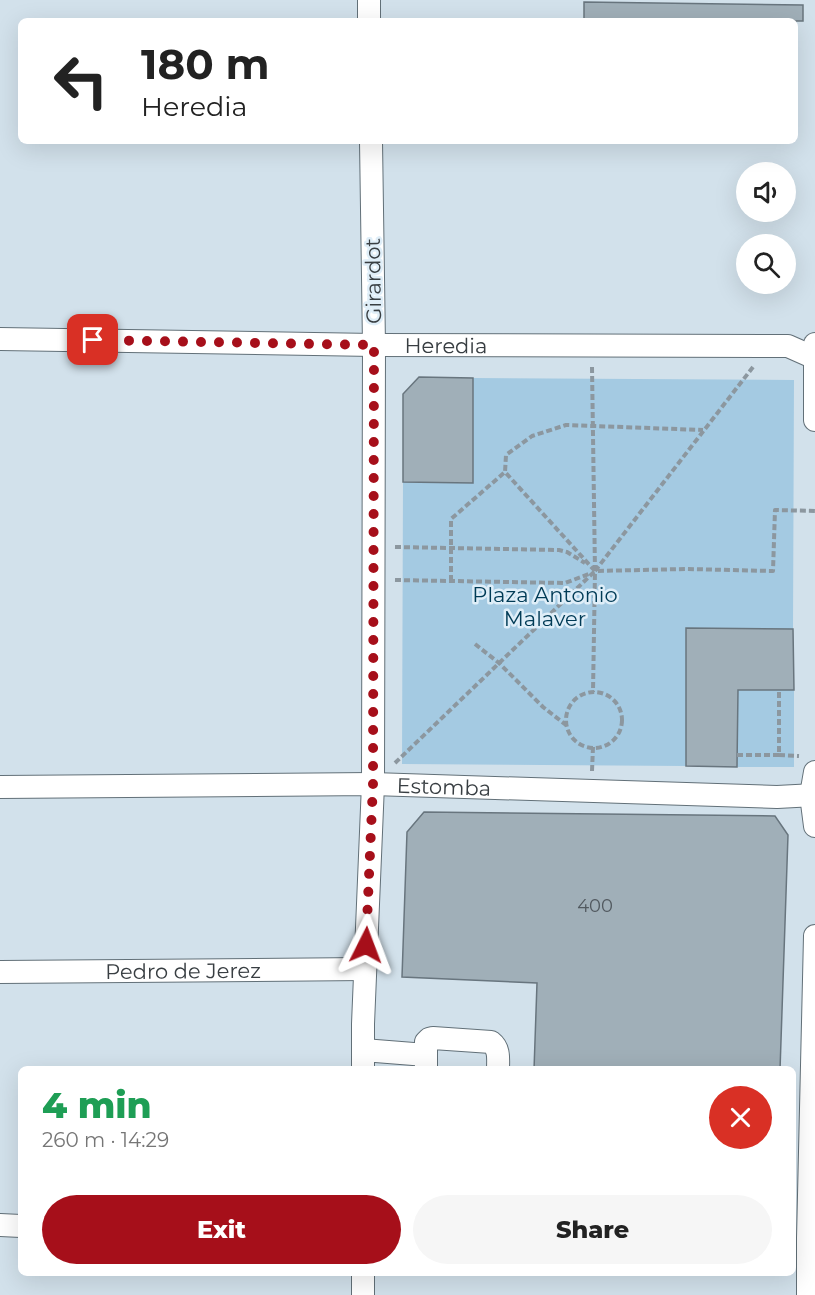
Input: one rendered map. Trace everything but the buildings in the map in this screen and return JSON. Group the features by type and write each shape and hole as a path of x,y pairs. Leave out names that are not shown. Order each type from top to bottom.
{"street":[{"path":"369,0 369,18"},
{"name":"Girardot","path":"363,1060 373,784 374,345 371,144"},
{"name":"Heredia","path":"0,339 374,345 788,346 815,353"},
{"path":"815,353 815,420"},
{"path":"815,772 813,795 815,826"},
{"name":"Estomba","path":"0,787 373,784 777,797 813,795"},
{"path":"808,1295 806,1238 815,936"},
{"name":"Pedro de Jerez","path":"0,972 365,969"},
{"path":"363,1060 426,1062 426,1042 433,1038 491,1042 498,1051 498,1066"},
{"path":"0,1226 18,1226"},
{"path":"363,1276 363,1295"}],"path":[{"path":"592,345 596,571 593,692"},
{"path":"373,784 596,571 769,346"},
{"path":"451,581 451,519 505,472 506,455 532,436 566,425 704,430"},
{"path":"505,472 596,571"},
{"path":"373,579 565,583 596,571 687,569 773,571 775,510 815,511"},
{"path":"373,546 558,550 567,552 596,571"},
{"path":"475,644 567,726"},
{"path":"737,755 779,755 779,690"},
{"path":"593,692 607,695 614,701 622,717 617,735 602,746 593,747 576,741 570,734 566,717 573,700 593,692"}],"green space":[{"name":"Plaza Antonio Malaver","path":"473,378 794,380 793,629 686,628 686,766 402,764 403,482 473,483"},
{"path":"738,690 794,690 794,767 737,767"}],"route":[{"path":"93,340 374,345 373,784 366,945"}]}
